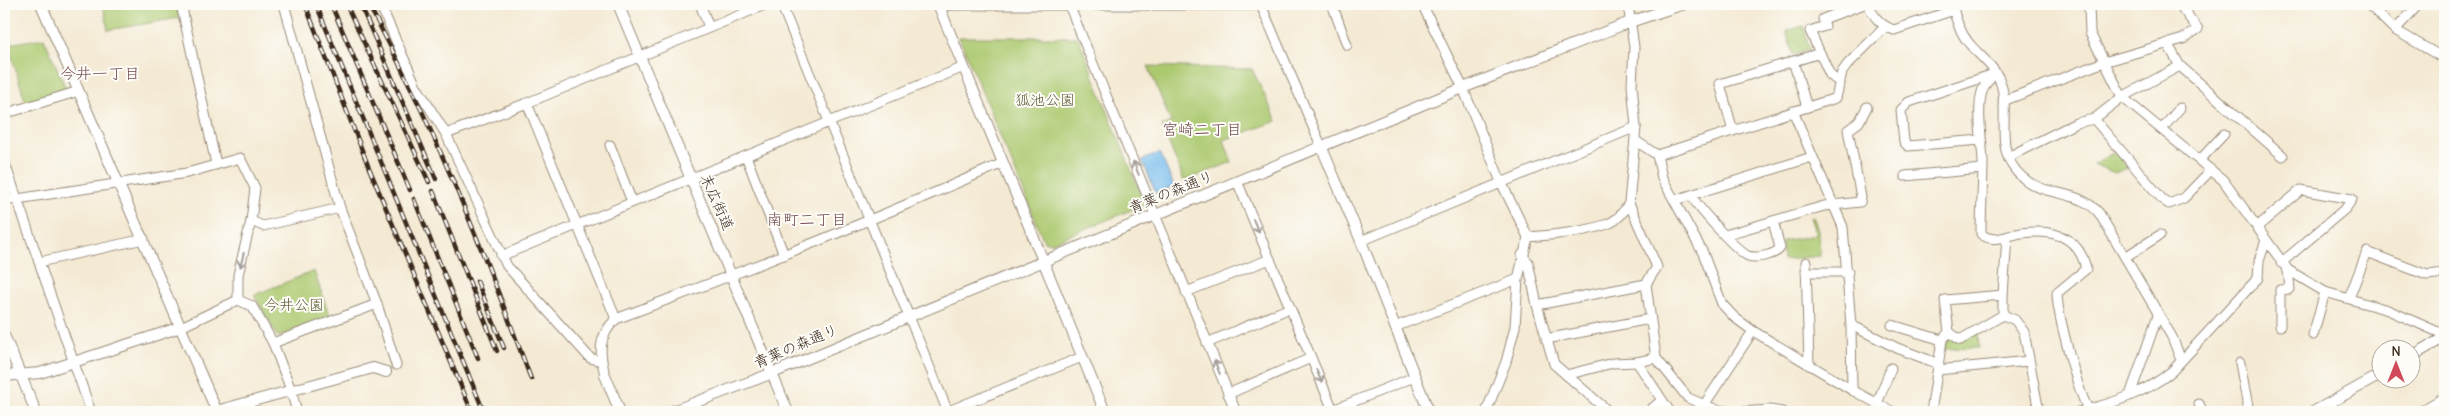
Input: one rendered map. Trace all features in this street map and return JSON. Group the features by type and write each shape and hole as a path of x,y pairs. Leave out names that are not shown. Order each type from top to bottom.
{"street":[{"path":"41,4 181,326 216,412 373,368 386,372"},
{"path":"181,4 216,164"},
{"path":"284,4 340,208 377,304 396,365"},
{"path":"380,4 416,86 446,134 507,266 590,358 601,360"},
{"name":"末広街道","path":"618,4 733,276 788,412"},
{"path":"700,4 709,27"},
{"path":"446,134 527,104 767,4"},
{"path":"781,4 947,412 1082,357"},
{"path":"1105,412 939,6 983,4 1069,6 1263,5 1362,240 1414,378 1429,412"},
{"path":"1332,4 1348,45"},
{"path":"1422,4 1463,88 1501,182 1528,237 1522,255 1518,279 1515,327 1506,362 1486,412"},
{"path":"1528,237 1574,231 1612,222 1625,211 1629,203 1636,127 1632,85 1634,47 1628,4"},
{"name":"青葉の森通り","path":"670,412 773,372 1154,214 1322,148 1463,88 1630,22 1684,4"},
{"path":"1840,83 1830,75 1810,31 1825,26 1823,19 1864,4"},
{"path":"1868,4 1874,17 1885,26 1894,30 1953,7 1960,31 2000,81 2004,100 2002,129 2008,157 2013,169 2023,179 2041,188 2079,197 2091,204 2099,213 2158,314 2181,360"},
{"path":"2089,4 2090,33 2122,97 2223,180 2281,263 2288,270 2324,292 2388,310 2445,336"},
{"path":"2004,100 2104,62 2183,39 2198,29 2179,4"},
{"path":"2368,4 2395,30 2445,59"},
{"path":"2395,30 2419,4"},
{"path":"1069,6 1236,412"},
{"path":"1657,155 1836,98 1848,64 1885,26"},
{"path":"2167,43 2180,66 2283,156"},
{"path":"1733,131 1720,84 1820,53"},
{"path":"1793,61 1808,107"},
{"path":"2008,157 2076,123 2094,119 2122,97 2180,66"},
{"path":"501,256 964,67"},
{"path":"1995,74 1983,87 1980,101 1981,234 1987,238 2007,237 2020,233 2058,233 2074,243 2084,257 2086,269 2056,293 2057,308 2089,411"},
{"path":"1981,140 1908,146 1904,142 1901,110 1909,102 1995,74"},
{"path":"4,114 79,91"},
{"path":"527,104 575,225 616,319"},
{"path":"1725,235 1824,206 1860,202 1861,197 1848,130 1859,122 1867,107"},
{"path":"2162,129 2180,108"},
{"path":"1794,111 1843,227 1851,324 1852,390"},
{"path":"2094,119 2162,199 2169,204 2184,198 2211,170"},
{"path":"1362,240 1636,127"},
{"path":"2200,160 2224,134"},
{"path":"1636,141 1657,155 1662,178 1703,253 1722,304 1734,317 1752,331 1893,412"},
{"path":"610,145 632,202"},
{"path":"746,156 784,255"},
{"path":"1675,200 1812,157"},
{"path":"4,201 187,173 240,158 255,188 251,221 238,274 238,300"},
{"path":"4,161 91,412"},
{"path":"620,412 601,360 601,337 606,328 616,319 733,276 1003,162"},
{"path":"1905,176 1982,169"},
{"path":"1237,181 1312,358 1330,411 1414,378"},
{"path":"2257,228 2301,190 2352,199 2346,208 2281,263"},
{"path":"1692,196 1696,205 1737,248 1749,256 1778,252 1780,248 1773,221"},
{"path":"1629,203 1658,267 1646,284 1656,358 1688,398 1717,410 1734,412"},
{"path":"251,221 263,226 340,208"},
{"path":"2125,257 2160,235"},
{"path":"2003,315 2007,237"},
{"path":"39,262 144,240"},
{"path":"2078,412 2089,411 2162,380 2258,278 2260,261 2266,240"},
{"path":"2349,298 2367,252 2427,275 2445,273"},
{"path":"1522,255 1528,262 1537,305 1554,364 1609,412"},
{"path":"1186,292 1270,259"},
{"path":"1806,262 1809,365"},
{"path":"2280,326 2280,290 2290,289 2288,270"},
{"path":"1806,272 1848,272"},
{"path":"1395,327 1518,279"},
{"path":"1537,305 1646,284"},
{"path":"2313,335 2324,292"},
{"path":"2003,295 1945,300 1949,332 1960,340 2003,315"},
{"path":"4,376 40,373 181,326 238,300 252,306 273,343 291,390 297,412"},
{"path":"273,343 377,304"},
{"path":"1207,343 1290,308"},
{"path":"2130,395 2158,314"},
{"path":"2003,315 2015,320 2024,332 2039,412"},
{"path":"1546,339 1650,319"},
{"path":"1851,324 1939,367 2029,361"},
{"path":"1892,326 1942,340"},
{"path":"1704,405 1752,331"},
{"path":"1931,412 1942,340 1949,332"},
{"path":"4,335 36,412"},
{"path":"2422,350 2445,336"},
{"path":"1228,394 1312,358"},
{"path":"1566,375 1612,363 1637,362 1656,358"},
{"path":"1637,362 1670,412"},
{"path":"2240,363 2249,412"},
{"path":"1877,404 1891,368"},
{"path":"2313,412 2372,380"},
{"path":"2419,412 2445,397"},
{"path":"1648,412 1661,401"},
{"path":"1740,412 1782,412"}],"green space":[{"path":"103,4 177,4 180,18 108,30"},
{"path":"1803,26 1810,50 1793,55 1786,31"},
{"name":"狐池公園","path":"959,37 1078,37 1144,202 1141,206 1051,243 1044,241"},
{"path":"44,38 67,91 26,104 8,44"},
{"path":"1148,66 1252,69 1277,121 1224,140 1232,162 1184,181 1162,126 1171,122"},
{"path":"2115,152 2128,168 2115,173 2093,164"},
{"path":"1813,216 1819,233 1820,256 1783,260 1782,241 1816,235 1810,217"},
{"name":"今井公園","path":"314,271 330,317 278,337 254,295"},
{"path":"1978,330 1979,348 1943,349 1948,336 1959,341"}],"water":[{"path":"1160,153 1174,186 1156,194 1142,160"}],"railway":[{"path":"305,4 369,168 472,412"},
{"path":"316,4 484,412"},
{"path":"331,4 410,190"},
{"path":"346,4 429,182"},
{"path":"360,4 436,179"},
{"path":"368,4 436,141 476,236 531,379"},
{"path":"433,191 497,351"},
{"path":"414,199 478,358"},
{"path":"477,281 504,348"}],"district":[{"name":"今井一丁目","path":"100,73"},
{"name":"宮崎二丁目","path":"1202,129"},
{"name":"南町二丁目","path":"807,219"}]}
